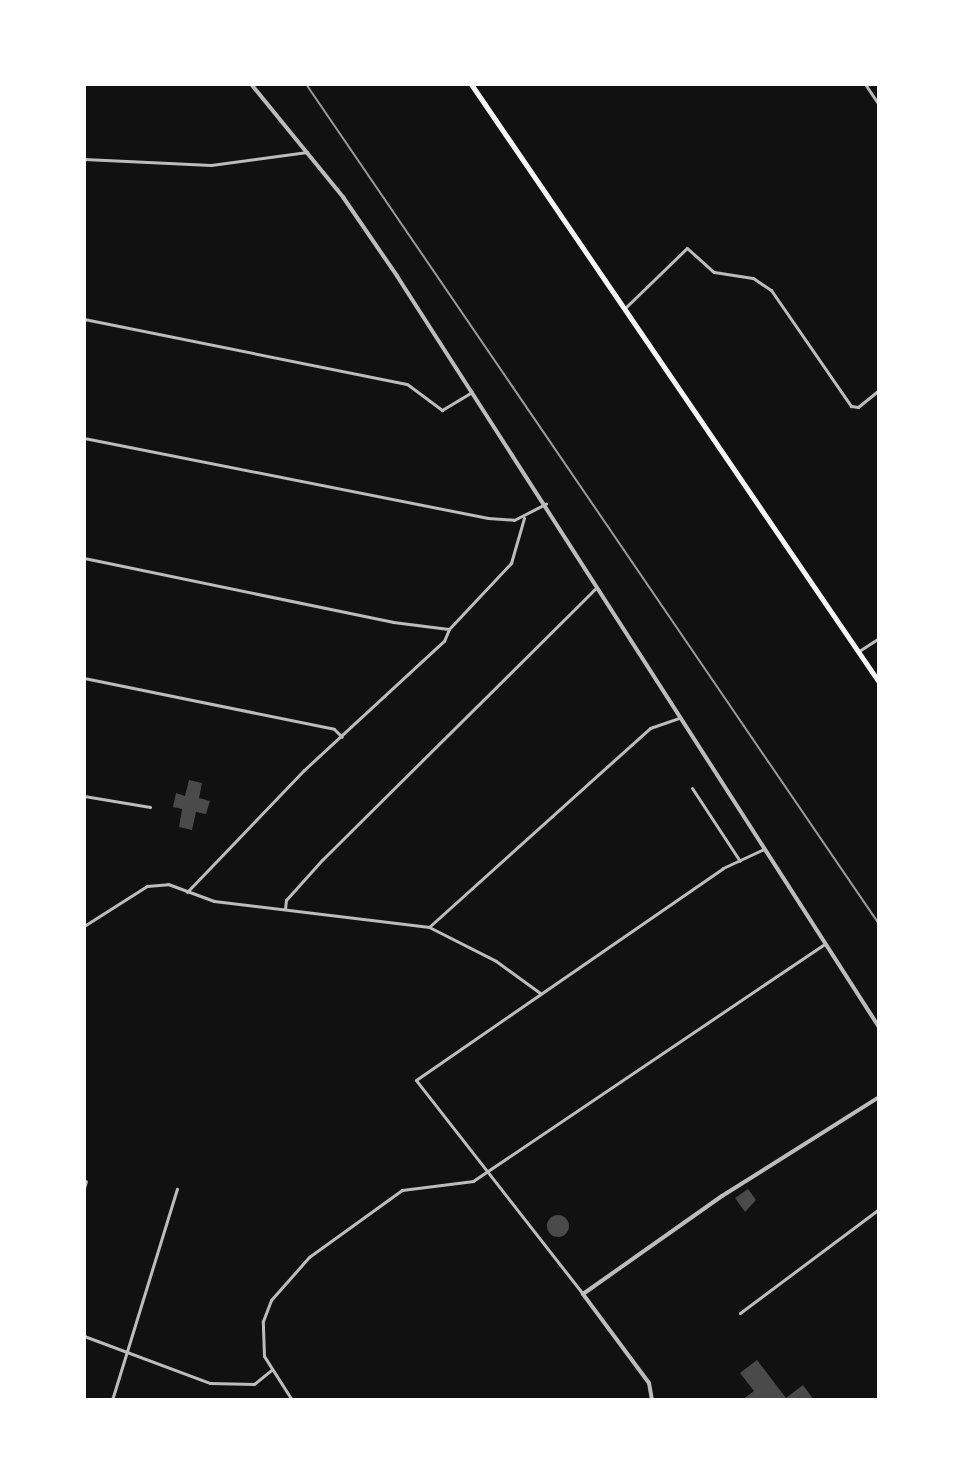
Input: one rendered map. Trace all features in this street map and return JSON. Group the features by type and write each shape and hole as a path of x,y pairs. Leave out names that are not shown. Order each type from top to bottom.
{"main road":[{"path":"472,84 879,682"}],"street":[{"path":"251,84 368,233 546,504 596,588 879,1027"},
{"path":"865,84 879,105"},
{"path":"84,159 163,166 227,163 307,152"},
{"path":"625,309 687,248 714,272 753,278 771,290 851,406 858,407 879,390"},
{"path":"84,319 407,384 442,410 472,392"},
{"path":"84,438 332,491 488,518 524,518 546,504"},
{"path":"187,892 342,737 444,641 449,629 511,563 524,518"},
{"path":"84,558 393,622 449,629"},
{"path":"285,909 286,900 322,860 596,588"},
{"path":"859,651 879,638"},
{"path":"84,678 334,729 342,737"},
{"path":"429,927 650,728 680,718"},
{"path":"692,788 740,861"},
{"path":"84,796 150,807"},
{"path":"652,1400 649,1383 416,1080 540,993 740,861 764,849"},
{"path":"84,926 147,886 168,884 187,892 285,909 429,927 496,961 540,993"},
{"path":"292,1400 264,1356 263,1321 277,1291 309,1257 402,1190 473,1181 825,944"},
{"path":"583,1294 722,1196 879,1097"},
{"path":"84,1188 86,1181"},
{"path":"112,1400 177,1189"},
{"path":"740,1313 879,1209"},
{"path":"84,1336 210,1383 254,1384 271,1370"}],"building":[{"path":"189,780 202,783 199,798 210,801 206,814 196,812 192,830 179,827 182,809 173,807 176,793 185,796"},
{"path":"748,1189 756,1200 745,1212 735,1198"},
{"path":"558,1215 569,1226 558,1237 547,1226"},
{"path":"757,1360 786,1398 803,1385 814,1400 742,1400 754,1391 740,1373"}],"railway":[{"path":"306,84 879,924"}]}
